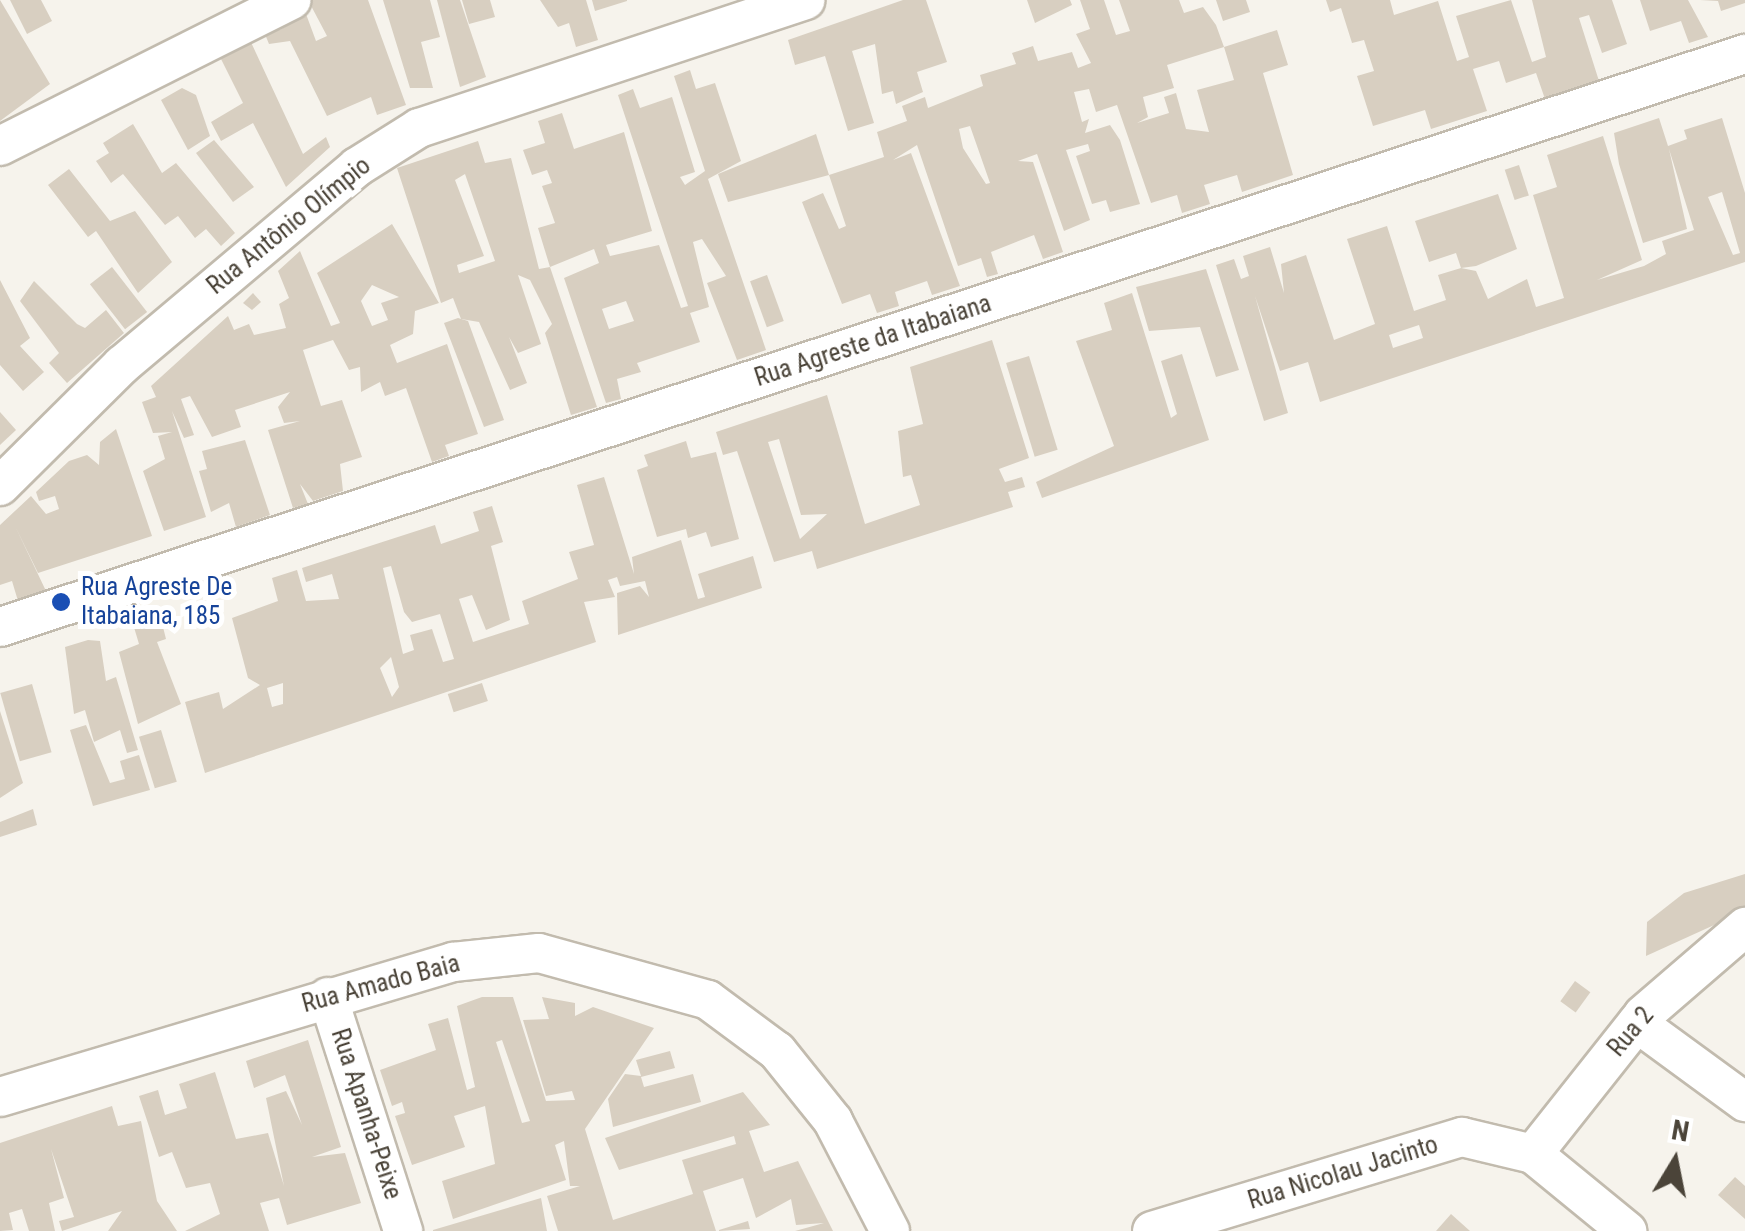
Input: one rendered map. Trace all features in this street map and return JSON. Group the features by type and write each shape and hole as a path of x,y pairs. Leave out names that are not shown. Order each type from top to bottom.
{"street":[{"path":"0,146 291,0"},
{"name":"Rua Antônio Olímpio","path":"0,486 137,352 357,167 419,128 804,0"},
{"name":"Rua Agreste da Itabaiana","path":"0,627 1745,54"},
{"name":"Rua 2","path":"1533,1154 1636,1024 1745,927"},
{"name":"Rua Amado Baia","path":"0,1097 328,996 453,962 539,953 708,1000 777,1051 833,1120 890,1231"},
{"name":"Rua Apanha-Peixe","path":"328,996 403,1231"},
{"path":"1636,1024 1745,1102"},
{"name":"Rua Nicolau Jacinto","path":"1152,1231 1462,1137 1533,1154 1627,1231"}],"building":[{"path":"0,0 50,84 0,121"},
{"path":"10,0 41,0 52,21 27,34"},
{"path":"308,0 368,0 406,105 377,115 371,97 327,116 290,41 269,44 262,27 276,21 280,30 306,14 316,41 327,36"},
{"path":"383,0 430,0 440,37 421,42 433,88 410,88"},
{"path":"437,0 460,0 486,77 460,87"},
{"path":"462,0 490,0 495,17 469,24"},
{"path":"540,0 586,0 598,40 576,47 569,23 558,27"},
{"path":"592,0 627,0 627,1 595,11"},
{"path":"903,0 926,0 947,62 917,72 923,92 896,104 893,91 882,94 875,44 852,51 874,123 848,131 825,56 795,65 788,40"},
{"path":"1027,0 1070,0 1072,5 1035,23"},
{"path":"1080,0 1104,0 1116,35 1130,31 1119,0 1179,0 1184,13 1203,7 1216,25 1224,47 1277,30 1288,65 1263,73 1293,175 1242,192 1237,175 1204,185 1210,204 1182,213 1177,195 1151,203 1117,105 1096,112 1089,89 1074,92 1082,122 1089,119 1085,133 1110,125 1120,140 1140,204 1110,212 1106,200 1092,204 1076,156 1090,151 1088,144 1066,150 1090,220 1064,231 1037,154 1018,161 1033,162 1063,252 1043,259 1034,235 991,252 998,274 987,277 981,258 958,266 917,145 893,160 911,153 960,286 932,295 927,281 895,292 899,306 877,313 870,294 842,304 802,202 823,193 839,229 846,226 829,175 884,157 877,132 907,121 902,106 925,97 928,108 983,86 980,75 1016,64 1012,53 1033,46 1038,61 1072,52 1078,68 1091,63 1076,34 1090,29","holes":["1224,47 1234,80 1197,90 1209,132 1186,129 1176,93 1164,97 1169,113 1137,123 1148,117 1143,97 1174,88 1167,65","970,126 990,183 986,184 963,148 959,129"]},
{"path":"1216,0 1246,0 1250,12 1223,21"},
{"path":"1326,0 1390,0 1394,15 1438,1 1457,61 1469,57 1456,16 1511,0 1532,62 1546,57 1532,0 1612,0 1627,44 1602,53 1589,15 1579,18 1599,81 1545,99 1536,73 1506,83 1499,61 1473,69 1487,111 1431,129 1425,110 1373,126 1357,76 1374,71 1364,40 1352,43 1341,8 1330,12"},
{"path":"1640,0 1688,0 1708,37 1689,43 1681,21 1650,31"},
{"path":"1700,0 1745,0 1745,3 1721,11 1718,1"},
{"path":"249,38 303,154 326,137 330,147 286,187 253,123 221,141 211,122 243,103 220,57"},
{"path":"690,70 696,89 715,83 741,161 708,179 766,350 737,360 707,283 726,276 702,239 693,242 709,307 690,313 700,342 637,363 641,372 617,379 621,399 606,403 564,278 599,263 594,249 550,267 538,228 555,223 542,186 552,183 547,170 532,175 523,150 545,143 538,121 562,113 574,149 624,132 652,231 606,245 610,256 659,245 681,308 688,306 618,95 633,89 640,108 672,97 695,172 680,177 685,185 705,171 674,76","holes":["626,301 634,321 609,329 602,309"]},
{"path":"182,88 196,95 210,136 188,150 161,100"},
{"path":"1659,118 1668,146 1687,139 1684,130 1722,118 1745,193 1745,262 1320,402 1308,362 1280,371 1255,296 1288,413 1264,421 1216,265 1234,259 1241,279 1249,276 1243,256 1270,247 1284,293 1281,264 1306,255 1334,340 1375,324 1347,239 1387,226 1414,311 1446,300 1438,275 1461,268 1476,271 1488,299 1527,279 1536,307 1564,298 1533,195 1557,187 1547,155 1603,136 1642,260 1597,280 1644,266 1666,254 1662,241 1694,230 1669,149 1687,229 1643,243 1619,164 1614,133","holes":["1722,192 1740,253 1733,255 1708,197","1419,325 1423,338 1393,348 1389,335"]},
{"path":"133,124 162,173 176,163 235,233 221,246 206,229 195,238 178,216 165,225 123,174 111,183 96,161 109,153 103,143"},
{"path":"816,134 829,175 728,202 718,174"},
{"path":"214,140 254,187 233,202 196,153"},
{"path":"478,141 485,163 511,158 539,269 550,267 597,407 571,415 545,333 552,324 530,280 518,275 541,344 518,353 509,337 527,383 510,390 479,322 461,319 453,298 441,303 397,168","holes":["465,174 495,261 459,273 457,265 484,256 455,180"]},
{"path":"1519,165 1529,195 1515,200 1505,170"},
{"path":"69,169 110,221 135,211 172,262 138,293 96,231 88,237 48,185"},
{"path":"1498,194 1517,249 1476,266 1461,268 1456,253 1429,262 1415,221"},
{"path":"392,224 439,303 415,311 413,334 390,345 397,363 447,344 478,434 445,445 449,456 432,462 406,388 385,396 380,382 361,392 360,367 349,370 333,340 303,350 321,406 342,400 362,457 340,464 343,491 313,501 300,484 308,504 293,508 268,430 300,421 284,423 278,407 290,392 235,410 241,427 212,437 190,396 181,399 194,435 184,438 172,411 206,517 164,531 143,471 165,459 158,436 172,432 153,433 142,402 156,397 151,386 228,316 234,330 249,324 254,335 286,328 279,304 289,298 278,271 300,251 331,326 340,323 317,273","holes":["372,285 399,297 381,303 388,320 372,326 361,301"]},
{"path":"112,267 147,312 125,329 90,284"},
{"path":"1206,269 1239,370 1216,377 1200,327 1149,331 1136,287"},
{"path":"767,275 784,321 767,327 750,281"},
{"path":"0,280 30,338 20,346 44,372 23,391 0,365"},
{"path":"34,281 77,324 85,328 106,310 124,333 67,383 49,363 59,353 20,301"},
{"path":"253,293 261,302 252,310 243,303"},
{"path":"1132,293 1171,418 1177,414 1161,361 1182,354 1209,440 1042,498 1036,482 1114,446 1076,341 1112,330 1104,303"},
{"path":"458,318 468,321 504,420 484,427 444,323"},
{"path":"992,340 1029,458 999,469 1005,482 1022,477 1025,487 1008,492 1013,507 817,569 812,551 774,562 737,451 723,455 716,432 827,395 865,524 920,505 911,475 903,477 898,431 923,424 910,367","holes":["779,439 801,515 827,514 800,539 768,442"]},
{"path":"1029,356 1058,450 1035,457 1006,363"},
{"path":"0,412 16,430 0,445"},
{"path":"116,429 152,536 38,573 15,526 46,591 18,601 12,581 0,585 0,525 31,496 46,514 59,509 55,496 39,501 36,492 69,461 87,455 99,465 100,442"},
{"path":"245,440 270,515 236,527 229,503 211,512 199,471 207,469 202,451"},
{"path":"686,441 691,458 716,452 739,539 711,547 706,532 688,538 686,529 657,537 637,470 648,466 644,455"},
{"path":"604,477 634,574 632,557 681,540 698,599 705,597 698,574 753,556 762,588 618,635 617,593 640,586 649,597 645,581 620,586 617,577 608,580 615,597 584,602 596,642 205,773 185,702 219,692 223,709 260,685 248,678 232,618 278,601 272,578 297,570 306,601 339,599 332,574 306,582 302,568 435,525 441,544 479,531 473,512 492,506 503,542 491,546 510,620 486,630 472,595 459,599 473,642 529,624 522,601 578,579 569,552 594,545 577,485","holes":["391,566 404,612 412,622 440,614 454,659 443,662 432,629 410,635 414,650 403,654 383,568","391,657 399,687 392,697 380,668","283,683 283,704 272,707 267,688"]},
{"path":"160,615 166,639 157,642 181,704 138,724 119,652 139,644 133,624"},
{"path":"88,640 100,641 106,681 116,677 138,750 127,753 120,730 94,742 85,710 74,714 65,647"},
{"path":"482,683 488,701 454,712 448,694"},
{"path":"32,684 52,752 20,761 0,693"},
{"path":"0,711 23,783 0,798"},
{"path":"86,725 110,783 125,779 120,761 139,755 150,790 93,806 70,730"},
{"path":"161,730 177,782 155,788 139,737"},
{"path":"33,809 37,825 0,837 0,822"},
{"path":"1745,874 1745,911 1646,956 1647,922 1684,893"},
{"path":"1575,981 1590,992 1576,1012 1560,1001"},
{"path":"482,997 513,997 546,1101 575,1100 572,1091 546,1096 523,1020 549,1019 542,997 575,1003 575,1016 593,1007 654,1028 585,1129 613,1220 693,1194 682,1160 736,1144 734,1136 619,1170 605,1138 743,1092 770,1125 749,1131 764,1172 798,1161 833,1231 795,1231 824,1223 796,1225 791,1199 756,1218 743,1178 703,1191 716,1231 558,1231 547,1196 580,1186 570,1186 564,1141 555,1145 566,1180 453,1219 442,1181 495,1164 485,1106 454,1116 465,1147 412,1165 395,1116 405,1113 402,1102 392,1106 380,1070 436,1050 428,1024 448,1018 467,1090 475,1087 457,1006","holes":["502,1040 530,1121 522,1123 496,1042"]},
{"path":"308,1040 341,1147 312,1157 345,1153 361,1203 287,1225 279,1198 260,1203 269,1231 185,1231 220,1214 210,1183 186,1188 172,1152 159,1157 139,1096 158,1090 165,1115 187,1108 179,1084 215,1072 236,1139 268,1133 284,1186 266,1098 286,1091 302,1125 285,1075 254,1088 246,1061"},
{"path":"670,1051 675,1068 641,1077 644,1087 693,1074 701,1102 613,1127 608,1099 625,1074 641,1076 636,1060"},
{"path":"112,1106 118,1126 141,1121 157,1201 177,1231 108,1231 122,1211 62,1231 59,1221 74,1217 51,1149 64,1198 49,1203 55,1231 29,1231 22,1209 9,1213 13,1230 0,1231 0,1143"},
{"path":"1735,1177 1745,1186 1745,1219 1718,1195"},
{"path":"541,1198 547,1231 433,1231 433,1230"},
{"path":"1451,1214 1470,1231 1436,1231"},
{"path":"748,1221 750,1229 719,1231 719,1230"}],"place":[{"name":"Rua Agreste De Itabaiana, 185","path":"61,602"}]}
